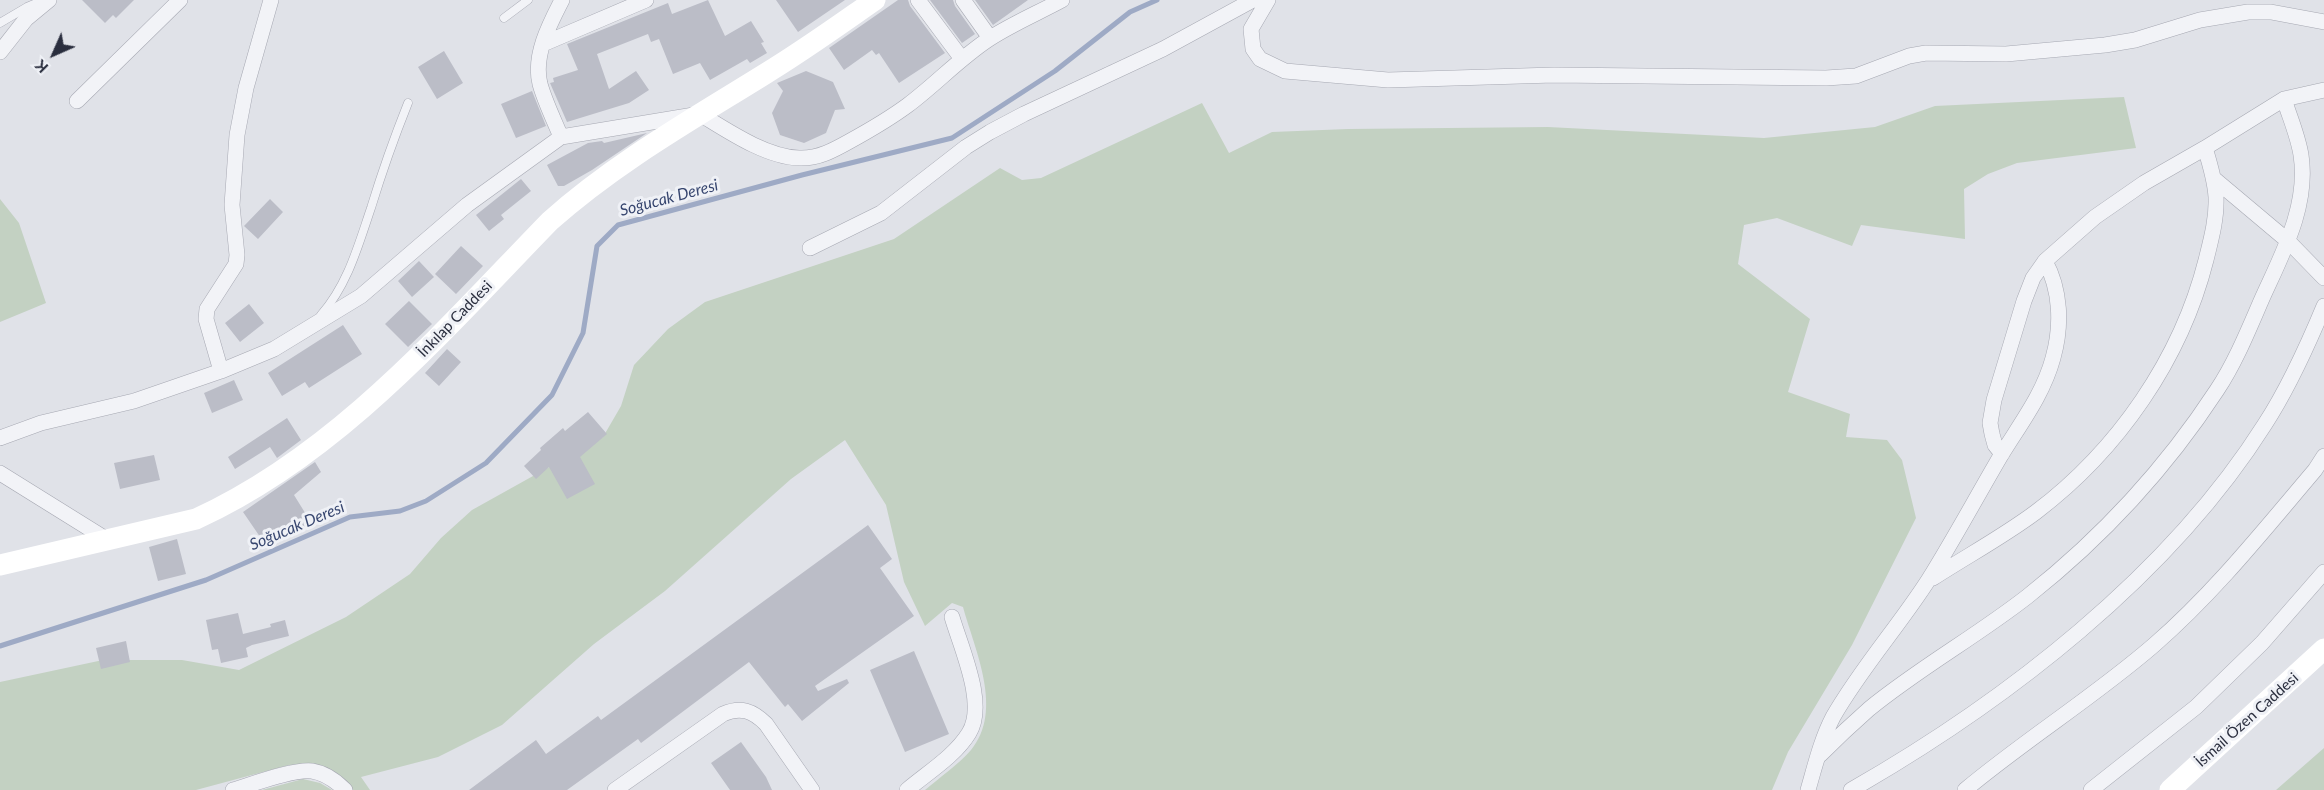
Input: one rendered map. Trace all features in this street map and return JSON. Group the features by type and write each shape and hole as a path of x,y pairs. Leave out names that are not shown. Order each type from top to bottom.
{"street":[{"path":"0,51 26,19 47,0"},
{"path":"77,101 180,0"},
{"path":"221,371 206,318 207,309 236,264 232,205 237,135 246,88 271,0"},
{"path":"561,137 540,84 539,70 543,44 562,0"},
{"path":"543,44 646,0"},
{"name":"İnkılap Caddesi","path":"0,565 196,519 224,506 310,452 425,350 571,202 602,179 875,0"},
{"path":"918,0 962,59"},
{"path":"963,0 990,38"},
{"path":"0,438 41,423 134,401 263,354 361,296 467,205 561,137 700,114 741,139 759,147 784,156 812,158 827,153 878,126 909,104 990,38 1062,0"},
{"path":"810,248 881,213 966,147 990,132 1163,49 1253,0"},
{"path":"1268,0 1251,29 1253,49 1260,59 1285,71 1388,80 1554,75 1826,78 1856,76 1909,56 1926,53 2006,54 2105,45 2135,40 2200,20 2248,12 2271,12 2322,18"},
{"path":"2002,454 1995,445 1990,423 1994,400 2032,278 2045,261 2094,217 2121,197 2284,99 2324,90"},
{"path":"1818,757 1877,704 2027,596 2091,540 2128,502 2175,447 2217,389 2232,365 2288,241 2299,207 2302,175 2297,138 2284,99"},
{"path":"1928,580 2037,511 2079,473 2138,409 2181,333 2203,274 2215,220 2216,198 2205,148"},
{"path":"2213,178 2288,241 2324,278"},
{"path":"1808,790 1832,719 1871,658 1928,580 2044,385 2054,356 2059,311 2054,275 2045,261"},
{"path":"1851,790 1938,738 2025,674 2114,600 2168,546 2216,491 2264,425 2295,371 2324,306"},
{"path":"1965,790 2099,689 2156,642 2239,559 2315,470 2324,456"},
{"path":"0,473 106,539"},
{"path":"2091,790 2196,707 2262,643 2324,572"},
{"path":"907,790 959,746 974,722 976,708 973,688 952,617"},
{"name":"İsmail Özen Caddesi","path":"2170,790 2324,649"},
{"path":"615,790 723,714 739,709 758,716 766,723 812,790"},
{"path":"233,790 285,775 312,771 333,779 345,790"}],"lane":[{"path":"0,23 27,7 47,0"},
{"path":"504,18 528,0"},
{"path":"310,328 330,305 346,278 408,103"}],"green space":[{"path":"2124,97 2136,148 2017,163 1988,174 1964,189 1965,239 1861,225 1852,246 1777,218 1744,225 1738,264 1810,319 1788,392 1850,414 1846,437 1887,440 1902,460 1916,518 1852,645 1788,752 1772,790 925,790 971,750 981,734 986,699 980,661 963,607 952,603 925,626 904,582 886,505 845,440 791,479 665,591 594,644 502,725 438,757 361,777 370,790 353,790 337,773 312,764 289,765 196,790 0,790 0,682 103,660 182,660 239,670 346,617 410,574 441,538 472,510 603,437 621,406 634,365 668,329 705,302 894,239 1000,168 1022,180 1041,178 1202,103 1229,153 1272,132 1348,129 1548,127 1764,138 1875,127 1935,106"},
{"path":"0,199 19,223 46,303 0,322"},
{"path":"2324,748 2324,790 2276,790"},
{"path":"303,779 320,783 332,790 262,790"}],"building":[{"path":"82,0 134,0 116,18 113,15 105,23"},
{"path":"708,0 725,36 751,21 764,42 761,43 767,53 750,63 747,59 710,80 700,63 673,74 659,39 651,42 648,34 597,54 609,89 636,71 649,90 629,103 567,122 550,83 554,82 553,78 578,70 567,44 668,3 672,14"},
{"path":"776,0 845,0 798,32"},
{"path":"898,0 908,0 945,53 899,83 879,53 876,55 872,50 844,70 829,48"},
{"path":"930,0 953,0 975,34 962,43"},
{"path":"975,0 1028,0 993,25"},
{"path":"444,51 463,83 437,99 418,67"},
{"path":"806,71 833,82 845,109 835,110 826,133 804,143 780,135 772,113 783,91 777,83"},
{"path":"532,91 546,126 516,138 501,104"},
{"path":"647,133 564,186 558,186 547,165 588,143 602,141 604,143"},
{"path":"521,179 531,191 501,215 504,219 489,231 476,215"},
{"path":"270,199 283,212 258,239 244,226"},
{"path":"461,246 483,266 456,294 435,274"},
{"path":"419,261 434,277 412,297 398,281"},
{"path":"409,301 432,324 408,347 385,324"},
{"path":"249,304 264,323 240,342 225,323"},
{"path":"343,325 362,354 309,388 305,382 282,396 268,373"},
{"path":"447,349 461,362 439,386 425,373"},
{"path":"234,380 243,400 212,413 204,393"},
{"path":"588,412 607,434 580,457 595,484 567,499 549,467 536,479 524,466 563,428 565,431"},
{"path":"287,418 301,440 277,458 270,447 235,469 228,457"},
{"path":"154,455 160,480 120,489 114,463"},
{"path":"315,462 321,472 294,495 312,524 267,547 243,512"},
{"path":"868,525 892,559 880,568 914,616 815,686 818,691 847,679 849,683 802,721 788,704 785,707 749,662 641,743 638,739 567,790 469,790 536,740 546,754 598,716 601,720"},
{"path":"177,539 186,574 158,581 149,547"},
{"path":"238,613 243,634 271,627 270,624 285,620 289,636 252,645 246,648 248,657 221,663 218,649 212,650 206,620"},
{"path":"126,641 130,662 101,669 96,648"},
{"path":"914,651 949,734 905,752 870,670"},
{"path":"741,742 766,777 772,790 730,790 711,763"}],"waterway":[{"name":"Soğucak Deresi","path":"0,646 206,580 350,517 400,511 426,501 486,463 552,395 583,333 597,246 618,225 802,175 952,138 1055,71 1130,12 1157,0"}]}
